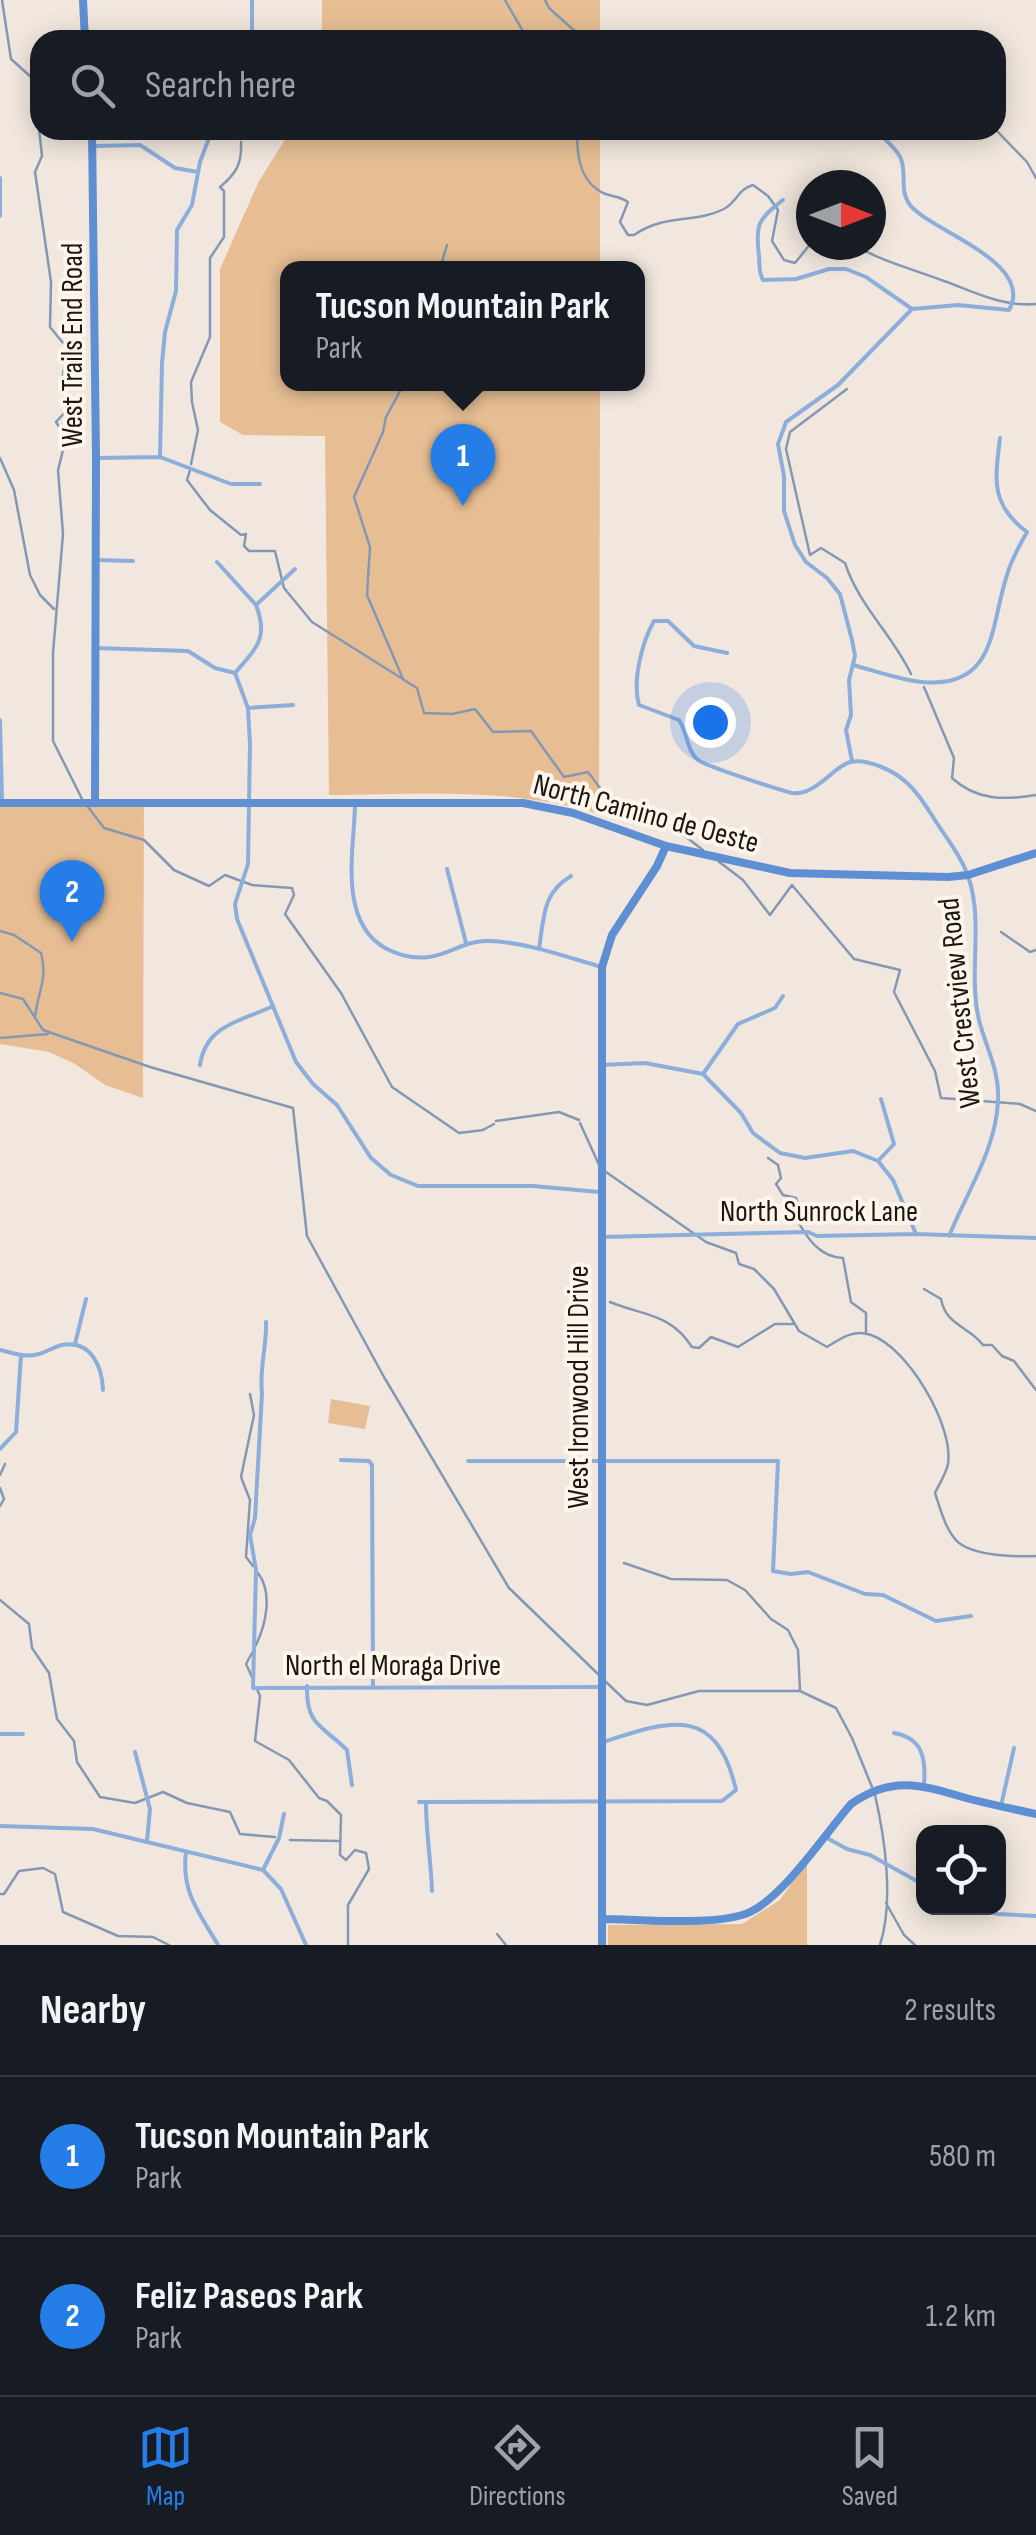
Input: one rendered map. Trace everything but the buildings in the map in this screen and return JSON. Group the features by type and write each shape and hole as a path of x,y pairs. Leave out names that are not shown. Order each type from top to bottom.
{"street":[{"path":"84,0 84,30"},
{"path":"252,0 252,30"},
{"name":"West Trails End Road","path":"93,140 95,803"},
{"path":"160,457 165,332 176,291 176,230 192,205 209,140"},
{"path":"885,140 900,155 902,186 912,208 1004,261"},
{"path":"94,146 140,144 174,168 198,172"},
{"path":"0,178 0,216"},
{"path":"784,200 766,214 755,236 759,272 764,280 846,269 912,309 958,305 1009,310 1016,302 1018,280 1012,269"},
{"path":"852,760 846,730 850,715 849,680 854,665 852,640 840,594 799,552 786,516 779,436 786,422 838,385 912,309"},
{"path":"854,665 922,682 955,680 976,669 991,644 1006,576 1027,532 1012,521 999,498 995,482 1000,438"},
{"path":"96,458 160,457 230,484 260,484"},
{"path":"96,560 134,561"},
{"path":"217,562 256,605 262,632 258,646 235,673"},
{"path":"256,605 295,569"},
{"path":"726,653 702,649 687,642 668,621 654,621 641,657 636,696 642,708 678,720 697,760 799,793 852,760 877,765 910,784 968,875"},
{"path":"96,648 188,651 214,668 235,673"},
{"path":"235,673 248,708 249,801 248,864 235,904 237,919 296,1062 337,1105 371,1158 391,1175 418,1186 533,1186 602,1192"},
{"path":"248,708 292,705"},
{"path":"0,720 0,802"},
{"name":"North Camino de Oeste","path":"0,802 523,803 573,813 666,846 790,874 898,878 968,875 1036,852"},
{"path":"355,802 353,900 361,925 374,941 399,956 430,957 466,943 490,940 602,967"},
{"name":"West Ironwood Hill Drive","path":"602,1945 602,967 612,936 666,846"},
{"path":"659,862 684,850"},
{"path":"447,869 466,943"},
{"name":"West Crestview Road","path":"949,1236 988,1152 998,1102 994,1061 980,1020 975,988 975,933 968,875"},
{"path":"539,950 548,897 557,884 572,876"},
{"path":"703,1074 738,1024 775,1008 783,996"},
{"path":"200,1065 202,1048 215,1032 271,1007"},
{"path":"602,1066 646,1063 703,1074 742,1113 753,1133 780,1153 805,1158 853,1151 878,1161 893,1180 916,1234"},
{"path":"878,1161 894,1144 881,1099"},
{"name":"North Sunrock Lane","path":"602,1237 808,1232 817,1236 1036,1238"},
{"path":"75,1344 86,1299"},
{"name":"North el Moraga Drive","path":"266,1322 255,1518 250,1535 256,1570 254,1688 602,1687"},
{"path":"0,1350 38,1355 75,1344 94,1356 102,1370 103,1390"},
{"path":"0,1449 16,1432 20,1355"},
{"path":"342,1460 369,1461 372,1465 372,1686"},
{"path":"468,1461 778,1461 773,1571 808,1572 865,1594 883,1595 936,1621 971,1616"},
{"path":"307,1686 312,1720 347,1750 352,1785"},
{"path":"418,1802 722,1801 736,1790 731,1770 711,1736 686,1722 602,1742"},
{"path":"894,1733 907,1737 920,1748 926,1768 924,1784"},
{"path":"0,1734 24,1734"},
{"path":"1000,1806 1014,1748"},
{"path":"135,1752 150,1809 147,1842"},
{"path":"602,1919 722,1920 738,1916 776,1894 851,1804 898,1785 924,1784 1036,1814"},
{"path":"426,1802 426,1849 431,1861 432,1891"},
{"path":"263,1870 279,1838 284,1814"},
{"path":"0,1826 81,1828 263,1870 281,1889 306,1945"},
{"path":"824,1835 916,1881"},
{"path":"186,1852 183,1875 188,1892 218,1945"},
{"path":"1006,1914 1036,1916"}],"shaded area":[{"path":"322,0 600,0 600,30 322,30"},
{"path":"285,140 600,140 600,261 280,261 280,391 600,391 599,814 566,805 499,796 329,795 325,436 243,435 220,422 220,269 259,181"},
{"path":"0,806 144,806 143,1098 105,1085 49,1052 0,1044"},
{"path":"331,1399 370,1406 365,1429 328,1423"},
{"path":"807,1861 807,1945 608,1945 608,1925 742,1924 780,1900"}],"waterway":[{"path":"2,0 11,59 30,76"},
{"path":"505,0 522,30"},
{"path":"545,0 574,30"},
{"path":"40,140 42,156 35,172 51,282 50,327 68,349 63,374 66,411 56,422 66,438 58,470 63,534 53,653 53,741 83,801"},
{"path":"577,140 578,155 591,185 628,202 620,222 628,235 657,224 713,214 753,185 778,210 772,241 784,260 797,260"},
{"path":"1006,140 1036,178"},
{"path":"191,464 198,430 191,382 210,337 210,258 224,237 224,191 220,187 237,167 241,142"},
{"path":"442,261 447,245"},
{"path":"885,260 989,298 1036,304"},
{"path":"847,389 790,432 786,449 810,555 821,548 845,563 859,593 911,674"},
{"path":"400,391 354,497 370,547 367,595 403,679"},
{"path":"0,458 14,490 30,575 40,595 54,609"},
{"path":"190,470 187,480 210,510 241,535 246,534 244,546 249,551 275,551 284,588 312,622 417,688 424,713 452,714 475,709 493,732 531,731 564,777 588,772 603,792 661,818 703,850"},
{"path":"924,687 954,758 952,778 981,795 1036,795"},
{"path":"88,807 104,828 144,840 174,870 209,886 225,875 252,885 292,888 294,895 285,914 341,993 392,1087 459,1133 483,1130 494,1124"},
{"path":"718,861 743,880 770,915 792,885 854,959 900,970 894,992 935,1071 941,1098 1020,1104 1036,1111"},
{"path":"0,931 14,935 41,953 43,978 35,1017"},
{"path":"1001,932 1030,952 1036,950"},
{"path":"0,993 23,999 43,1030 150,1067 293,1108 307,1236 384,1377 509,1588 599,1675"},
{"path":"0,1038 48,1034"},
{"path":"496,1121 559,1112 579,1120"},
{"path":"580,1123 600,1167"},
{"path":"768,1158 778,1165 781,1178 776,1184 783,1195 796,1198 801,1212 796,1218 809,1239 827,1254 843,1258 851,1302 866,1313 866,1334"},
{"path":"606,1172 706,1242 736,1253 739,1264 754,1269 774,1289 799,1331 827,1347 859,1333 885,1342 913,1371 944,1429 948,1464 935,1493 950,1533 975,1551 1036,1556"},
{"path":"924,1289 941,1299 948,1315 983,1345 992,1345 1002,1356 1014,1361 1036,1390"},
{"path":"610,1302 656,1317 675,1328 692,1347 699,1348 711,1337 738,1347 775,1324 795,1324"},
{"path":"250,1394 254,1415 241,1477 250,1500 246,1557 253,1566"},
{"path":"0,1475 5,1464"},
{"path":"0,1488 4,1499 0,1506"},
{"path":"624,1563 671,1579 727,1580 745,1590 771,1619 788,1630 798,1650 800,1690"},
{"path":"256,1645 266,1609 265,1590 258,1573"},
{"path":"0,1600 29,1624 32,1648 49,1673 57,1719 74,1741 77,1762 100,1797 135,1803 163,1792 187,1803 230,1812 240,1834 275,1837"},
{"path":"252,1653 246,1664 252,1677"},
{"path":"605,1681 626,1701 647,1705 699,1691 800,1691 836,1708 872,1787"},
{"path":"257,1689 260,1696 255,1741 289,1760 319,1798 341,1815 340,1855 346,1860 355,1850 366,1853 369,1869 348,1905 348,1945"},
{"path":"875,1795 885,1850 887,1890 880,1945"},
{"path":"290,1840 338,1841"},
{"path":"0,1894 4,1894 19,1871 43,1868 55,1874 63,1912 118,1936 153,1937 169,1945"},
{"path":"886,1903 904,1935 915,1945"},
{"path":"497,1934 506,1945"}],"place":[{"name":"Tucson Mountain Park","path":"463,506"},
{"name":"Feliz Paseos Park","path":"72,942"}]}
